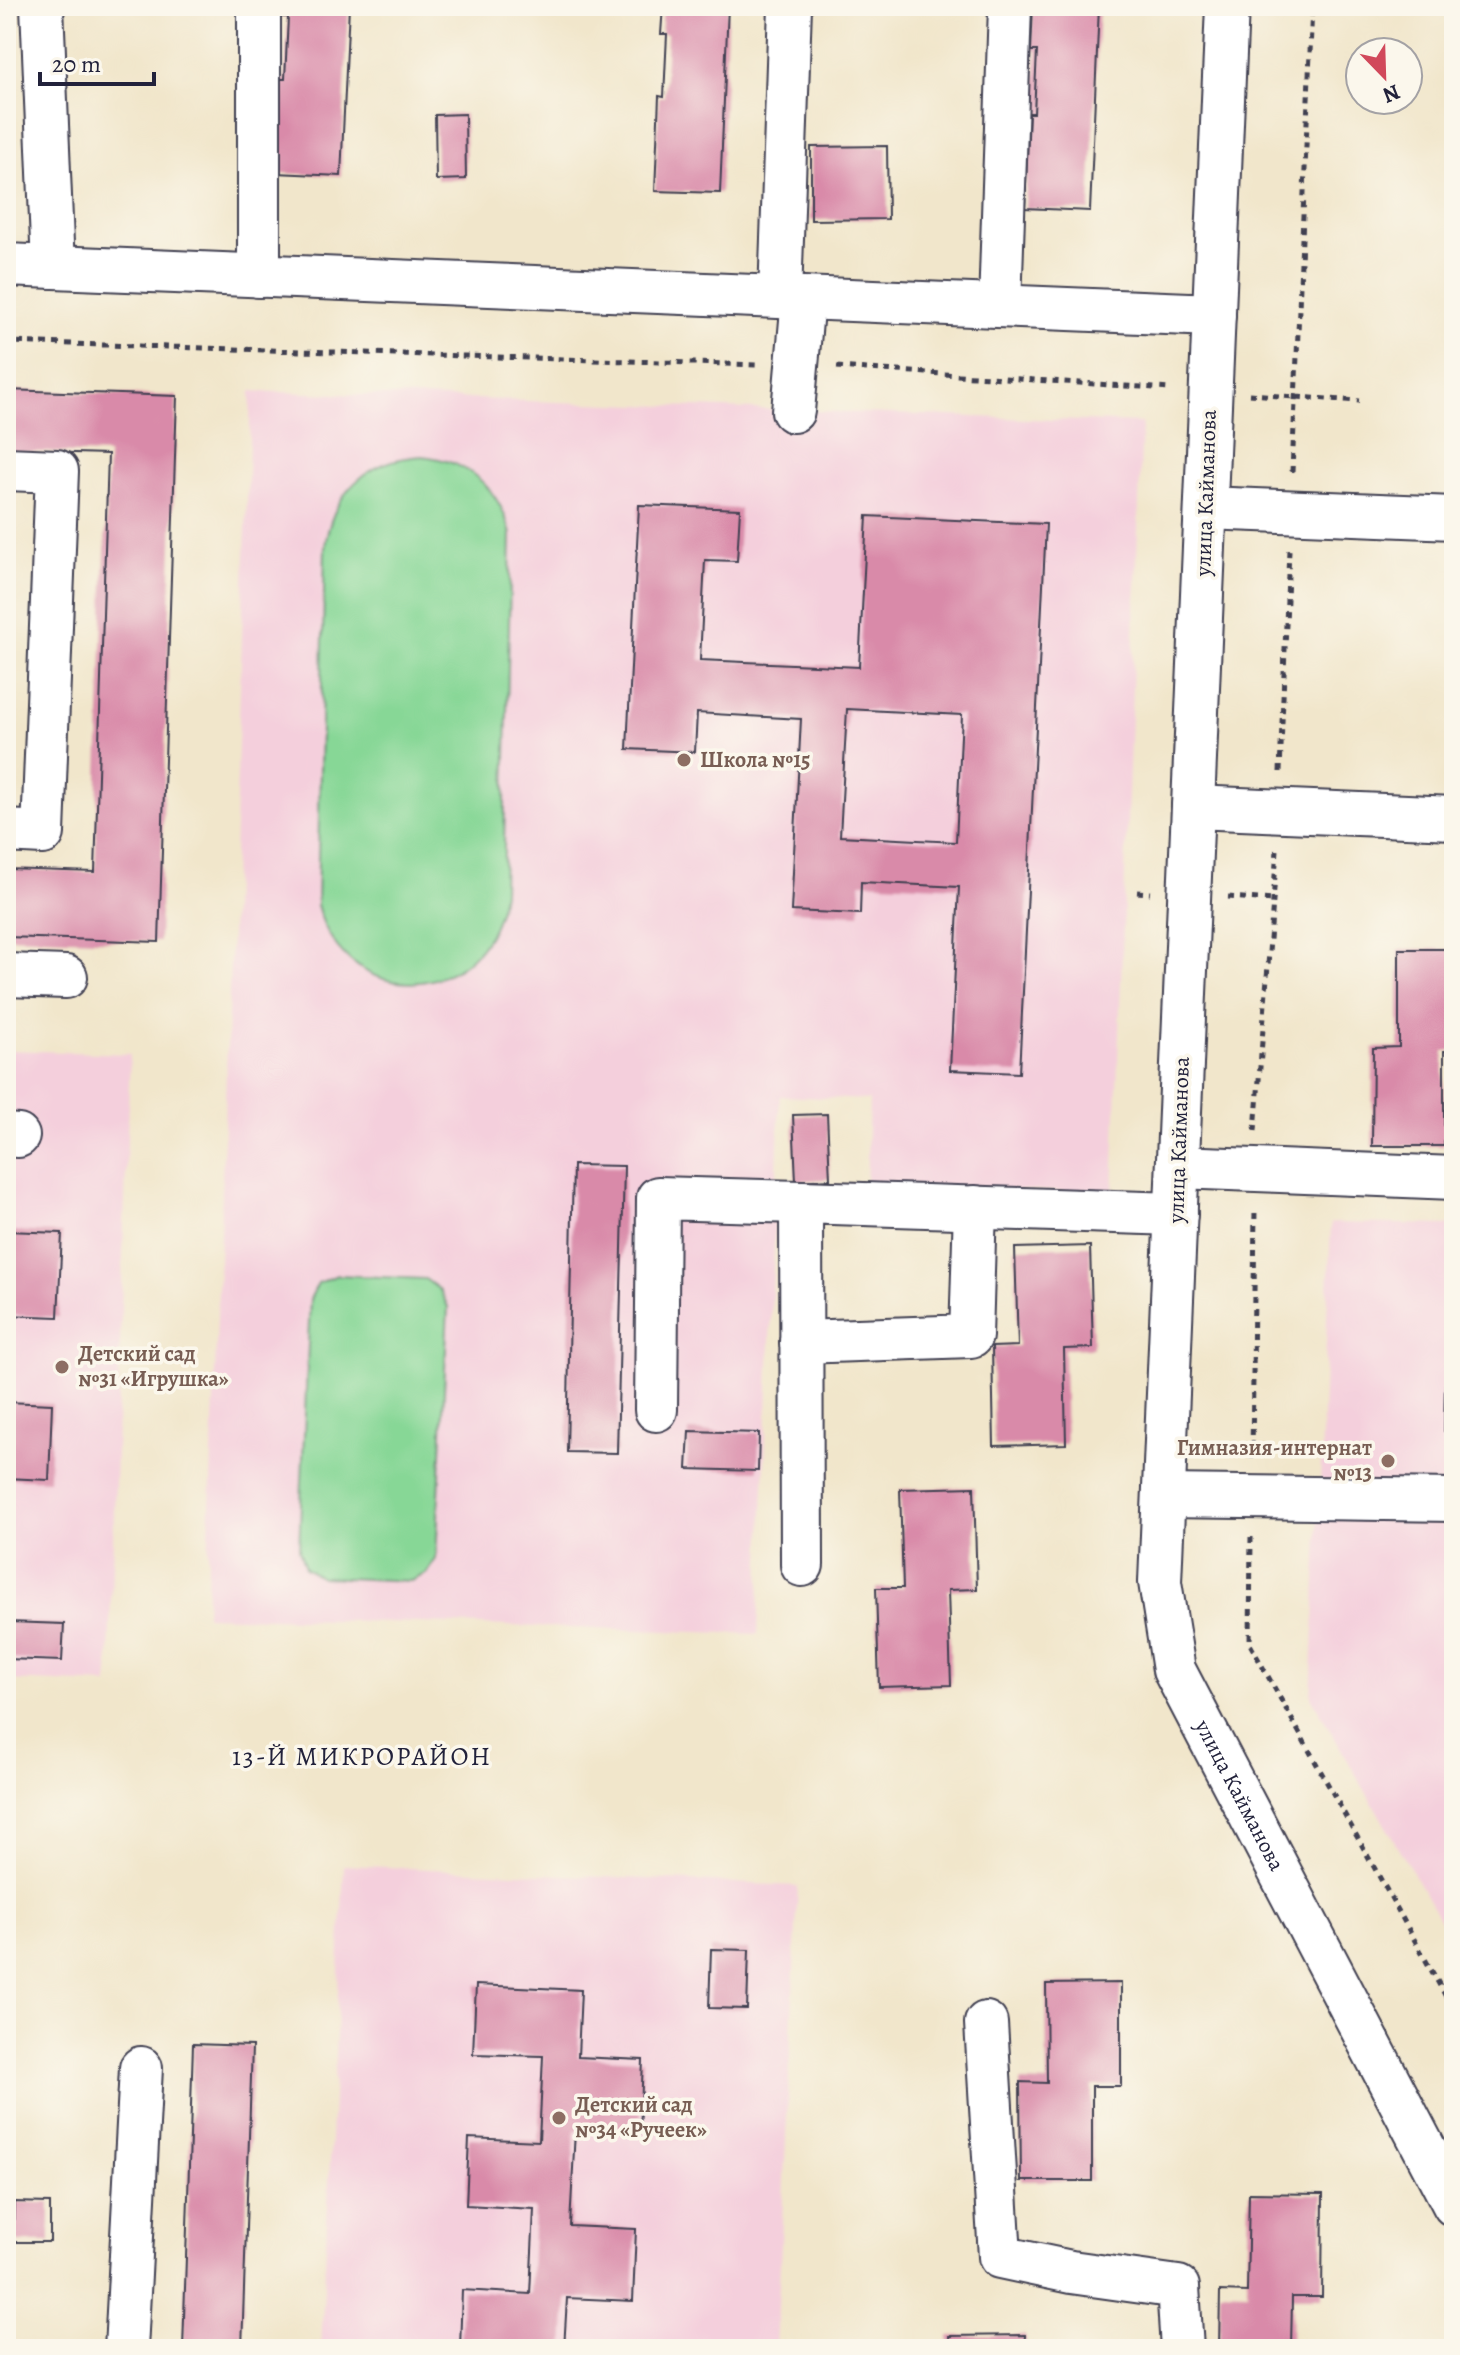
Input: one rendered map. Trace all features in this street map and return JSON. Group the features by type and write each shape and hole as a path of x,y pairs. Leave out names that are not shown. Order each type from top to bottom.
{"street":[{"path":"42,6 53,267"},
{"path":"259,6 259,276"},
{"path":"790,6 792,298 797,366 793,411"},
{"path":"1000,306 1010,6"},
{"name":"улица Кайманова","path":"1227,6 1160,1582 1174,1670 1454,2205"},
{"path":"6,265 1214,315"},
{"path":"6,469 57,471 43,833 6,831"},
{"path":"1206,508 1454,518"},
{"path":"1193,807 1454,818"},
{"path":"6,975 66,977"},
{"path":"1178,1167 1454,1178"},
{"path":"656,1410 658,1198 1176,1214"},
{"path":"801,1202 802,1565"},
{"path":"801,1342 971,1336 975,1207"},
{"path":"1164,1496 1454,1500"},
{"path":"986,2023 1000,2257 1071,2272 1178,2287 1182,2349"},
{"path":"126,2349 141,2068"}],"path":[{"path":"1312,6 1278,811 1255,1170 1250,1644 1454,2011"},
{"path":"6,342 797,366 1359,401"}],"shaded area":[{"name":"Школа №15","path":"251,391 1142,423 1113,1193 866,1185 869,1100 780,1096 758,1634 206,1616"},
{"name":"Детский сад №31 «Игрушка»","path":"6,1050 130,1054 108,1684 6,1680"},
{"name":"Гимназия-интернат №13","path":"1331,1223 1454,1225 1454,1944 1311,1697"},
{"name":"Детский сад №34 «Ручеек»","path":"344,1865 798,1886 776,2349 321,2349"}],"green space":[{"path":"422,456 454,464 480,480 499,503 511,534 503,892 492,930 472,958 445,975 416,982 385,979 357,965 333,941 317,905 325,547 329,528 335,510 356,482 385,464"},
{"path":"337,1275 425,1279 440,1290 448,1307 436,1559 426,1574 411,1581 321,1577 305,1568 299,1549 310,1299 318,1283"}],"building":[{"path":"283,6 349,6 341,176 276,173 280,79 285,79 288,17 282,17"},
{"path":"663,6 728,6 720,193 655,191 659,96 664,97 667,34 661,34"},
{"path":"1033,6 1099,6 1090,211 1025,208 1029,113 1034,113 1037,51 1031,51"},
{"path":"465,114 466,179 436,180 435,115"},
{"path":"887,146 888,219 811,220 811,147"},
{"path":"6,390 177,396 159,942 6,937 6,869 95,872 108,454 6,451"},
{"path":"639,505 740,509 737,561 705,560 700,660 859,667 867,516 1046,524 1019,1073 950,1070 959,887 861,882 860,914 791,911 801,719 697,713 695,752 627,749","holes":["847,709 962,715 956,842 840,836"]},
{"path":"1399,949 1454,949 1454,1051 1444,1051 1444,1146 1372,1146 1373,1048 1399,1047"},
{"path":"827,1114 830,1179 796,1181 793,1115"},
{"path":"573,1165 624,1166 617,1453 567,1452"},
{"path":"6,1231 62,1233 58,1317 6,1315"},
{"path":"1090,1246 1093,1348 1064,1349 1066,1444 994,1446 992,1347 1018,1346 1015,1248"},
{"path":"1445,1383 1454,1383 1454,1431 1444,1431"},
{"path":"6,1402 52,1404 49,1480 6,1478"},
{"path":"689,1431 759,1433 758,1471 687,1469"},
{"path":"974,1487 977,1589 948,1590 951,1685 879,1687 876,1588 903,1588 900,1489"},
{"path":"8,1622 64,1624 62,1661 6,1659"},
{"path":"1454,1691 1454,1761 1448,1760"},
{"path":"711,1949 749,1950 747,2009 709,2008"},
{"path":"1121,1983 1121,2086 1092,2086 1092,2181 1021,2181 1020,2082 1047,2083 1046,1984"},
{"path":"476,1985 581,1990 578,2057 643,2060 640,2133 575,2130 570,2226 636,2229 633,2301 567,2298 564,2349 460,2349 462,2290 530,2294 534,2209 466,2205 469,2138 539,2141 543,2056 473,2054"},
{"path":"193,2044 252,2046 242,2349 183,2349"},
{"path":"1249,2193 1323,2194 1322,2297 1292,2297 1291,2349 1219,2349 1220,2291 1247,2292"},
{"path":"14,2202 50,2203 50,2242 13,2242"},
{"path":"1025,2335 1025,2349 950,2349 949,2336"}],"place":[{"name":"Школа №15","path":"684,760"},
{"name":"Детский сад №31 «Игрушка»","path":"62,1367"},
{"name":"Гимназия-интернат №13","path":"1388,1461"},
{"name":"Детский сад №34 «Ручеек»","path":"559,2118"}],"district":[{"name":"13-Й МИКРОРАЙОН","path":"362,1756"}]}
